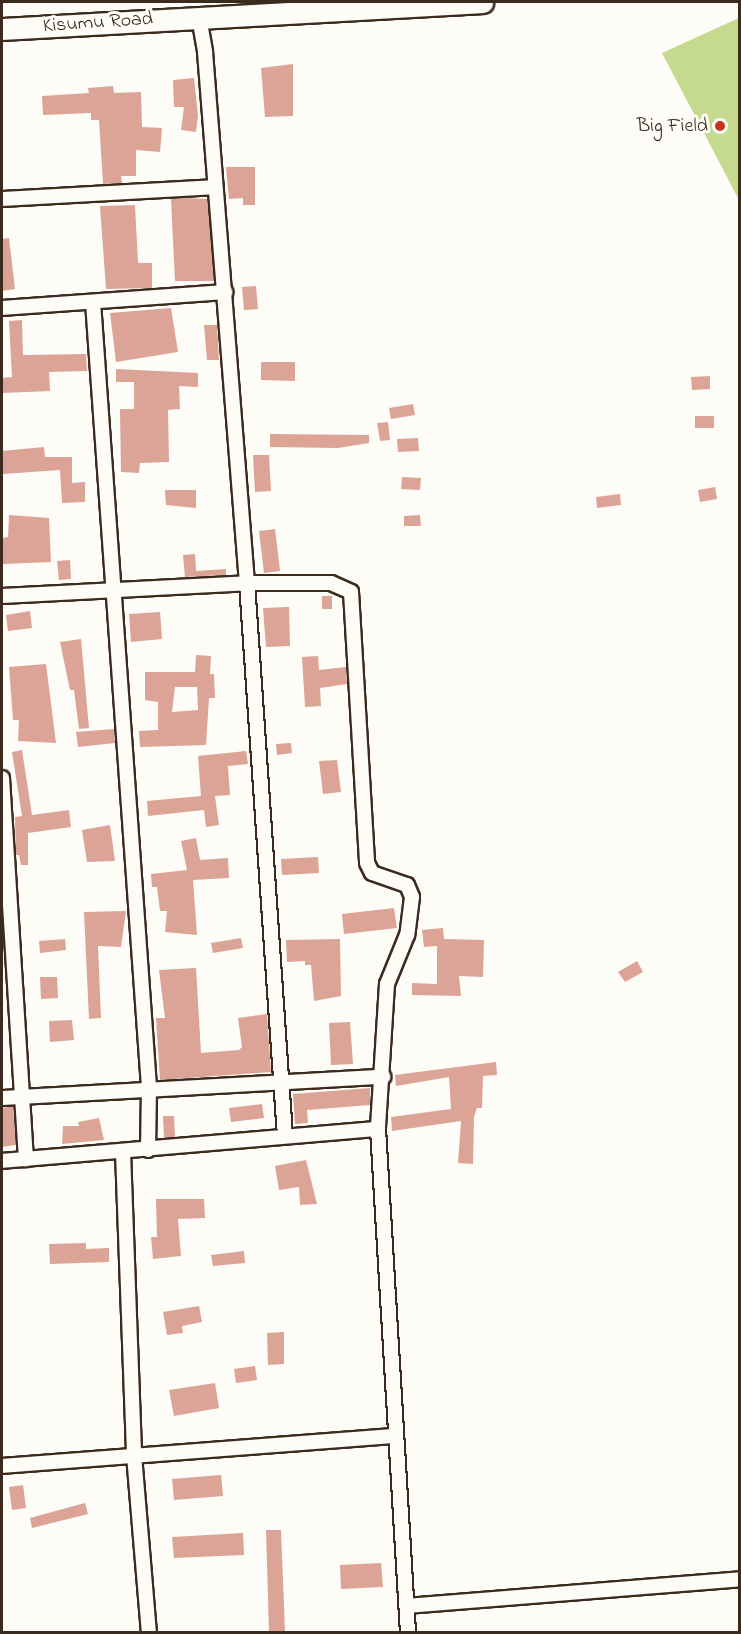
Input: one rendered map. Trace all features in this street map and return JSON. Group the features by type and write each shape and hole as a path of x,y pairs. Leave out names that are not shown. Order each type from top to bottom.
{"highway":[{"name":"Kisumu Road","path":"2,29 482,2"}],"street":[{"path":"199,17 225,292 285,1136"},
{"path":"2,198 215,188"},
{"path":"2,308 225,292"},
{"path":"93,302 117,592 149,1088 148,1150"},
{"path":"2,596 117,592 247,583 331,583 351,592 367,863 372,873 407,885 412,897 406,935 387,984 378,1129 408,1632"},
{"path":"2,778 26,1159"},
{"path":"2,1098 149,1088 382,1077"},
{"path":"2,1161 378,1129"},
{"path":"123,1152 134,1455 149,1632"},
{"path":"2,1466 396,1436"},
{"path":"407,1606 740,1579"}],"green space":[{"name":"Big Field","path":"739,18 739,200 662,53"}],"building":[{"path":"293,64 293,116 265,117 261,68"},
{"path":"194,78 198,116 196,132 181,130 184,107 174,107 173,80"},
{"path":"113,86 114,93 141,92 142,127 162,128 160,152 136,150 136,176 121,176 122,183 103,184 99,120 91,120 91,113 43,115 42,96 89,93 88,88"},
{"path":"226,167 255,167 255,205 243,205 243,198 229,199"},
{"path":"171,199 208,199 214,281 175,281"},
{"path":"135,205 138,263 152,263 152,288 106,289 100,206"},
{"path":"9,238 15,289 2,291 2,239"},
{"path":"256,286 258,309 244,310 242,287"},
{"path":"171,308 178,352 116,362 110,313"},
{"path":"22,320 23,355 86,354 87,371 49,372 50,391 2,393 2,378 12,377 9,321"},
{"path":"204,325 217,325 219,360 207,360"},
{"path":"261,362 295,362 295,381 261,380"},
{"path":"116,369 198,373 198,387 179,386 180,409 168,410 169,462 140,463 139,473 121,472 120,409 134,409 134,382 116,382"},
{"path":"710,376 710,389 692,390 691,377"},
{"path":"413,404 415,415 391,419 389,408"},
{"path":"695,416 714,416 714,428 695,428"},
{"path":"388,422 390,440 380,441 377,423"},
{"path":"270,434 369,435 369,443 338,448 270,447"},
{"path":"418,438 419,451 398,452 397,439"},
{"path":"44,447 45,457 72,457 72,483 85,482 85,502 62,503 60,470 3,474 2,451"},
{"path":"253,455 269,455 271,491 255,492"},
{"path":"402,477 421,478 420,490 401,489"},
{"path":"715,487 717,499 700,502 698,490"},
{"path":"165,490 196,490 196,508 166,505"},
{"path":"620,494 621,505 597,508 596,497"},
{"path":"9,515 49,518 51,562 2,564 2,538 8,537"},
{"path":"420,515 421,526 404,526 404,516"},
{"path":"275,529 280,571 264,573 259,531"},
{"path":"195,554 196,571 226,569 226,575 185,577 183,555"},
{"path":"70,560 71,579 59,580 57,561"},
{"path":"322,596 332,596 332,609 322,609"},
{"path":"289,607 290,646 266,647 263,608"},
{"path":"30,611 32,628 8,631 6,615"},
{"path":"160,612 162,639 131,642 129,614"},
{"path":"81,639 89,728 79,729 74,690 70,690 60,642"},
{"path":"196,655 211,656 210,674 214,674 215,698 209,698 206,745 140,747 139,731 158,730 158,702 145,700 145,672 195,672","holes":["175,687 197,687 198,710 172,712"]},
{"path":"318,656 319,670 346,667 347,684 320,688 321,706 305,707 302,657"},
{"path":"46,664 56,743 18,741 19,720 13,720 9,667"},
{"path":"114,729 115,743 78,747 76,732"},
{"path":"291,743 292,753 277,755 276,744"},
{"path":"22,750 32,815 69,810 71,827 28,833 28,865 21,865 19,855 16,855 15,817 22,816 12,752"},
{"path":"246,751 248,764 228,766 230,795 215,796 219,825 206,827 204,810 148,816 147,801 201,796 198,756"},
{"path":"337,760 341,792 323,794 319,761"},
{"path":"110,825 115,861 87,862 82,830"},
{"path":"196,838 200,860 228,858 229,878 193,880 197,935 165,932 167,911 160,911 157,887 152,887 151,874 187,870 181,841"},
{"path":"318,857 319,873 282,875 281,859"},
{"path":"394,908 397,928 344,934 342,914"},
{"path":"126,911 121,947 98,946 101,1018 89,1019 84,912"},
{"path":"443,928 444,939 484,940 483,977 459,976 461,996 412,995 412,983 437,984 437,946 424,947 422,930"},
{"path":"241,938 243,948 213,953 211,943"},
{"path":"65,939 66,950 40,953 39,941"},
{"path":"340,939 341,996 314,1001 311,965 305,965 305,961 287,962 286,940"},
{"path":"637,961 643,972 625,982 618,972"},
{"path":"196,968 201,1053 239,1050 242,1047 238,1018 267,1014 271,1072 160,1080 156,1018 165,1018 159,970"},
{"path":"40,977 57,977 58,998 41,999"},
{"path":"72,1020 74,1040 50,1042 49,1021"},
{"path":"350,1022 353,1064 331,1065 329,1023"},
{"path":"496,1062 497,1075 483,1076 482,1108 477,1108 474,1117 473,1164 458,1163 461,1121 392,1131 391,1117 451,1109 449,1077 396,1086 395,1075"},
{"path":"370,1088 370,1105 307,1110 308,1123 295,1124 293,1094"},
{"path":"262,1104 264,1118 231,1122 229,1108"},
{"path":"13,1106 16,1145 2,1147 2,1108"},
{"path":"163,1116 174,1116 175,1137 164,1138"},
{"path":"99,1118 104,1140 62,1144 63,1126 79,1126 78,1122"},
{"path":"306,1160 317,1204 300,1205 299,1187 279,1190 275,1166"},
{"path":"156,1199 204,1199 205,1218 178,1219 181,1256 153,1259 151,1237 157,1237"},
{"path":"86,1243 86,1249 109,1248 109,1262 50,1264 49,1244"},
{"path":"244,1251 245,1263 213,1266 211,1255"},
{"path":"199,1306 202,1322 182,1326 183,1333 167,1335 163,1312"},
{"path":"284,1332 284,1364 268,1365 267,1333"},
{"path":"255,1366 257,1380 236,1383 234,1369"},
{"path":"215,1383 219,1408 174,1416 169,1390"},
{"path":"221,1475 223,1496 174,1500 172,1479"},
{"path":"23,1485 26,1508 12,1510 9,1487"},
{"path":"85,1503 88,1514 32,1528 30,1518"},
{"path":"266,1530 281,1530 285,1632 269,1632"},
{"path":"243,1533 244,1555 174,1558 172,1537"},
{"path":"381,1563 383,1587 341,1589 340,1565"}],"place":[{"name":"Big Field","path":"720,126"}]}
